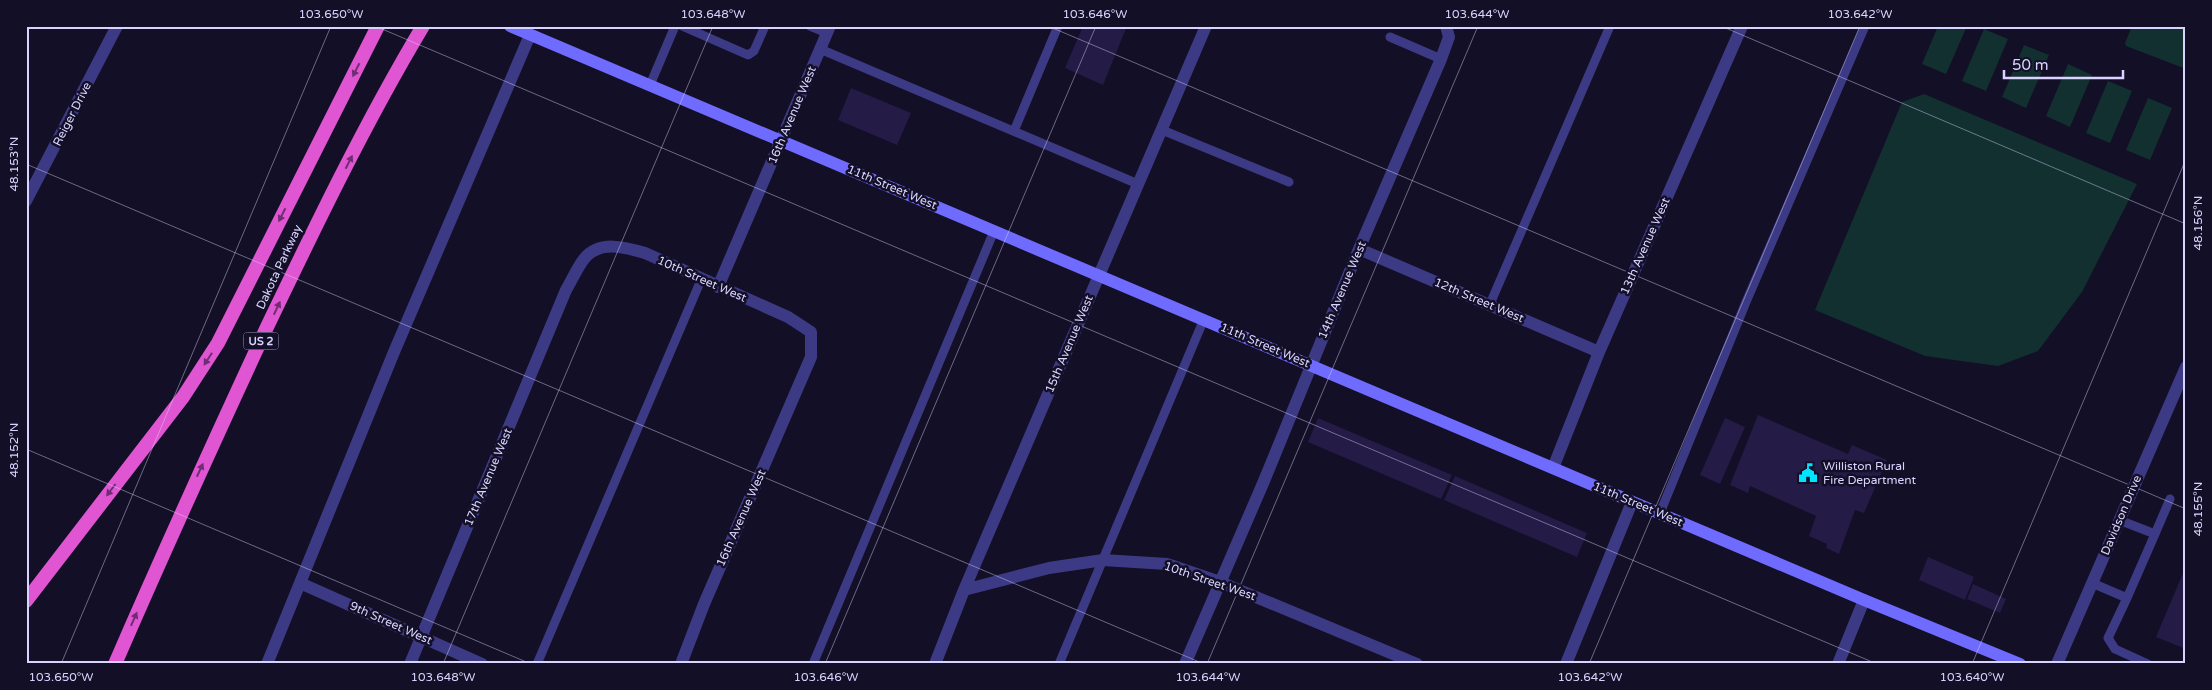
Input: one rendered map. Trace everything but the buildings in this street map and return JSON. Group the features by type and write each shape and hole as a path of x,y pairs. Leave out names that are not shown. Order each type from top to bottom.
{"highway":[{"name":"Dakota Parkway","path":"26,602 183,397 218,342 378,26"},
{"name":"Dakota Parkway","path":"114,664 192,486 307,243 394,76 423,26"}],"main road":[{"name":"11th Street West","path":"510,26 1311,364 1632,502 2020,664"}],"street":[{"name":"Reiger Drive","path":"26,201 117,26"},
{"name":"15th Avenue West","path":"935,664 964,590 1206,26"},
{"name":"14th Avenue West","path":"1185,664 1359,249 1442,59 1449,37 1446,26"},
{"name":"13th Avenue West","path":"1553,468 1599,352 1742,26"},
{"name":"16th Avenue West","path":"718,288 828,30"},
{"path":"267,664 394,352 530,35"},
{"name":"10th Street West","path":"566,290 584,258 601,248 621,246 645,253 718,288 788,317 811,332 811,356 804,374"},
{"name":"12th Street West","path":"1359,249 1599,352"},
{"name":"17th Avenue West","path":"410,664 566,290"},
{"name":"Davidson Drive","path":"2057,664 2186,367"},
{"name":"16th Avenue West","path":"681,664 707,595 804,374"},
{"path":"1566,664 1632,502"},
{"name":"10th Street West","path":"964,590 1049,568 1103,560 1167,564 1220,582 1417,664"},
{"name":"9th Street West","path":"300,583 482,664"},
{"path":"1838,664 1864,600"}],"lane":[{"path":"650,85 675,26"},
{"path":"682,26 748,55 754,51 765,26"},
{"path":"810,26 828,30"},
{"path":"1014,131 1058,26"},
{"path":"1490,304 1610,26"},
{"path":"1660,513 1743,311 1865,26"},
{"path":"1390,37 1442,59"},
{"path":"820,49 1138,184"},
{"path":"1162,130 1289,182"},
{"path":"813,664 994,231"},
{"path":"537,664 701,280"},
{"path":"1059,664 1204,319"},
{"path":"2148,664 2115,650 2108,638 2170,499"},
{"path":"2119,520 2155,534"},
{"path":"2092,583 2127,598"}],"green space":[{"path":"1938,26 1967,26 1946,74 1922,64"},
{"path":"2132,26 2186,26 2186,69 2126,46 2125,43"},
{"path":"1984,29 2008,39 1986,91 1962,81"},
{"path":"2024,45 2049,55 2026,108 2002,97"},
{"path":"2068,64 2092,75 2070,127 2046,116"},
{"path":"2108,81 2132,91 2110,143 2086,133"},
{"path":"1924,94 2137,184 2082,292 2038,351 1998,366 1925,356 1815,310 1902,102"},
{"path":"2148,98 2172,108 2150,160 2126,150"}],"place":[{"name":"Williston Rural Fire Department","path":"1808,473"}]}
